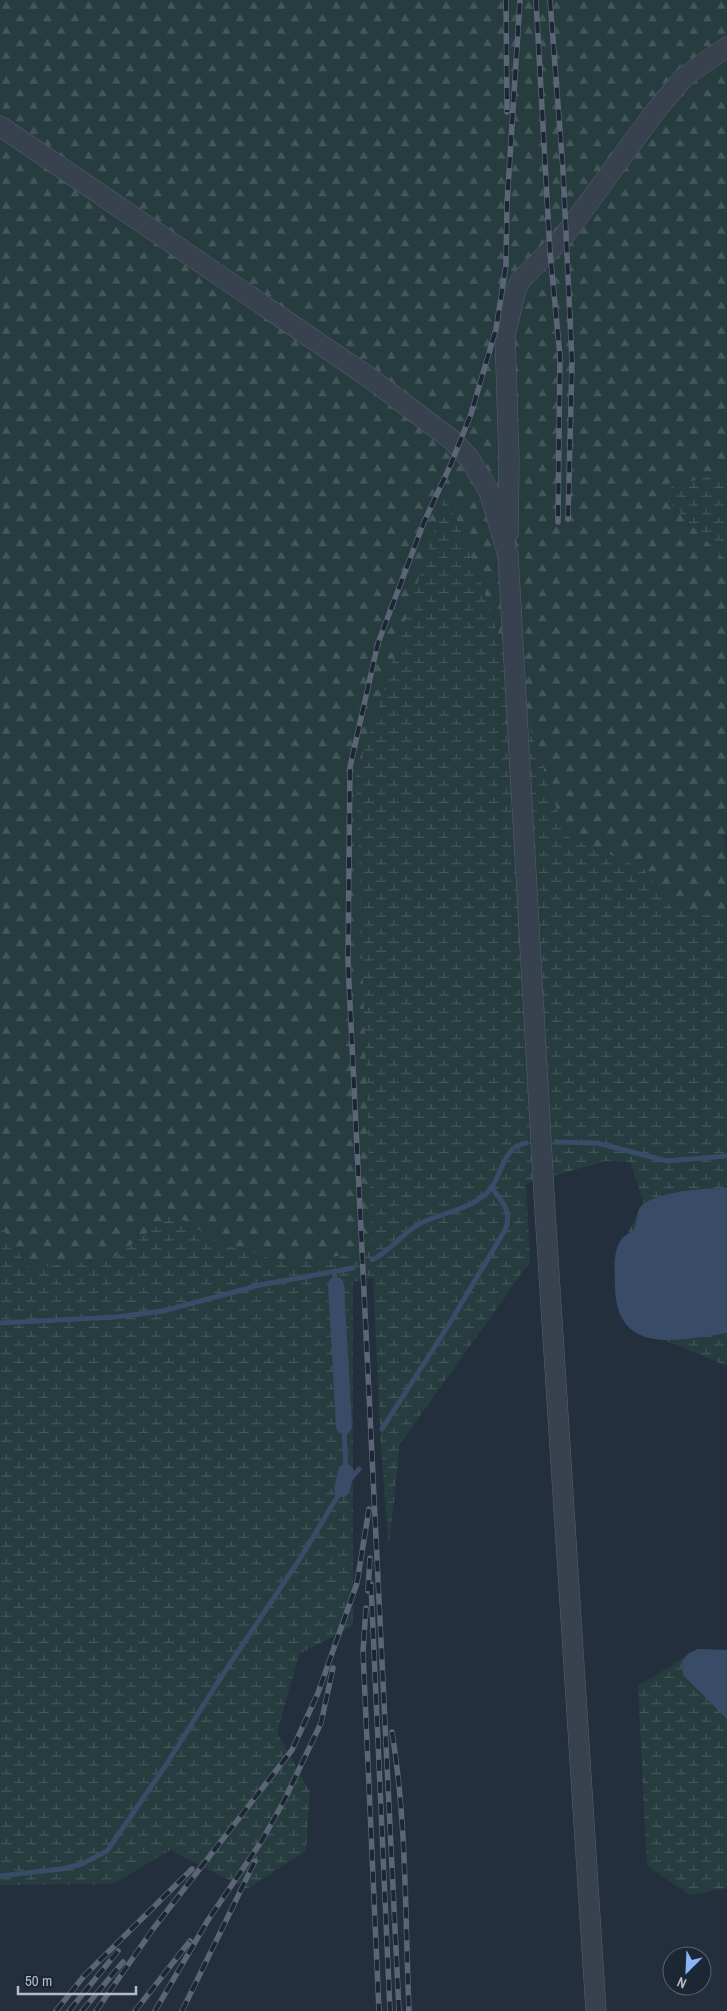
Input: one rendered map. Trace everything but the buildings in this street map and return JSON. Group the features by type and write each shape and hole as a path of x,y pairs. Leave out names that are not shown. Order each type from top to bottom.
{"lane":[{"path":"596,2011 545,1211 508,555 509,461 505,335 516,290 521,280 564,236 654,113 684,77 727,47"},
{"path":"0,126 370,378 452,440 469,458 489,491 508,555"}],"green space":[{"path":"0,0 727,0 727,471 659,491 727,562 727,835 724,836 727,857 727,918 673,909 644,869 566,836 478,574 446,493 372,1246 352,1254 290,1264 222,1244 173,1214 112,1259 29,1268 0,1226"},
{"path":"727,471 727,562 659,491"},
{"path":"446,493 478,574 566,836 644,869 673,909 727,918 727,1366 625,1324 616,1255 644,1203 630,1162 605,1161 526,1184 530,1262 400,1444 389,1547 381,1447 373,1278 353,1282 353,1626 299,1654 277,1733 310,1792 306,1851 247,1889 170,1850 113,1884 0,1885 0,1226 29,1268 112,1259 173,1214 222,1244 290,1264 352,1254 372,1246 356,777"},
{"path":"698,1649 727,1650 727,1888 690,1895 647,1866 638,1686"}],"water":[{"path":"727,1188 727,1333 671,1340 654,1339 639,1334 627,1325 618,1310 615,1288 615,1257 622,1238 635,1227 639,1209 653,1199 673,1193"},
{"path":"698,1649 727,1650 727,1719 683,1675 682,1661 689,1653"}],"waterway":[{"path":"556,1142 597,1143 667,1161 727,1156"},
{"path":"372,1260 421,1223 464,1207 487,1193 496,1180 507,1156 518,1145 526,1143"},
{"path":"382,1429 448,1326 505,1230 508,1218 507,1212 491,1187"},
{"path":"0,1323 116,1317 163,1311 260,1285 353,1268"},
{"path":"334,1272 336,1285"},
{"path":"336,1285 344,1426"},
{"path":"344,1426 346,1472"},
{"path":"0,1876 61,1869 82,1864 107,1851 166,1765 216,1685 301,1557 342,1489 359,1469"},
{"path":"342,1489 346,1472"}],"railway":[{"path":"506,0 507,112"},
{"path":"399,2011 348,963 350,767 378,643 424,522 451,464 471,414 496,329 506,265 507,203 520,0"},
{"path":"536,0 550,252 560,356 558,522"},
{"path":"550,0 563,170 572,362 568,519"},
{"path":"96,2011 153,1929 292,1750 318,1693 357,1583 369,1509"},
{"path":"368,1591 370,1558"},
{"path":"371,1584 390,2011"},
{"path":"366,1608 363,1651 379,2011"},
{"path":"155,2011 208,1920 261,1842 284,1801 321,1723 333,1668"},
{"path":"392,1732 403,1836 409,2011"},
{"path":"182,2011 255,1861"},
{"path":"56,2011 84,1976 192,1869"},
{"path":"135,2011 190,1941"},
{"path":"69,2011 118,1951"},
{"path":"82,2011 123,1962"}]}
